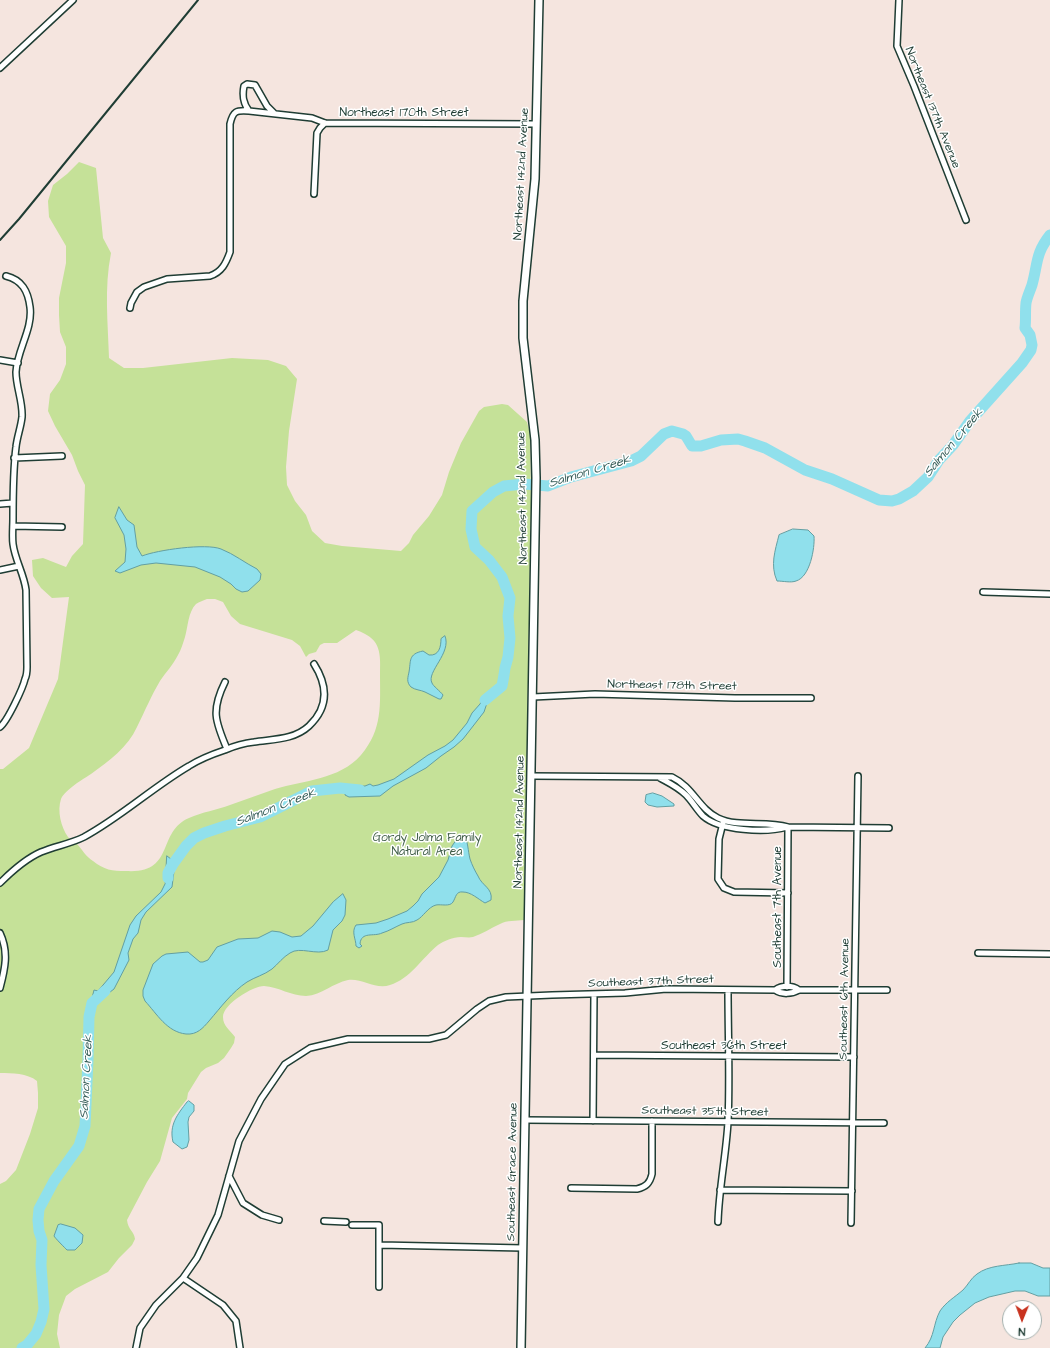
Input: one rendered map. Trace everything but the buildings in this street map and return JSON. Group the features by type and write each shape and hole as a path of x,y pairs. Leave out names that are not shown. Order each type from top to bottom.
{"street":[{"path":"0,68 73,0"},
{"name":"Northeast 142nd Avenue","path":"527,997 536,478 535,440 523,338 523,301 535,179 538,0"},
{"name":"Northeast 137th Avenue","path":"899,0 897,46 966,220"},
{"path":"249,111 245,107 242,96 244,86 247,84 255,85 267,106 274,113"},
{"path":"130,308 137,292 144,287 167,280 210,276 216,274 225,265 230,252 230,124 233,113 236,111 249,111"},
{"name":"Northeast 170th Street","path":"249,111 312,118 325,123 536,124"},
{"path":"314,194 317,133 325,123"},
{"path":"1,726 26,679 27,666 26,590 25,581 19,566 13,543 13,503 14,458 22,418 22,409 16,379 18,363 28,328 30,307 22,284 6,276"},
{"path":"0,360 18,363"},
{"path":"14,458 62,456"},
{"path":"0,504 13,503"},
{"path":"13,526 62,527"},
{"path":"0,570 19,566"},
{"path":"984,592 1050,594"},
{"path":"0,883 23,862 41,852 63,846 83,838 191,765 227,749 253,742 284,738 298,734 308,726 318,714 324,702 324,687 321,675 314,664"},
{"path":"225,682 218,695 216,712 218,728 227,749"},
{"name":"Northeast 178th Street","path":"533,697 595,694 735,698 811,698"},
{"path":"532,776 659,778 680,789 706,819 723,823 738,829 778,830 788,827 888,828"},
{"name":"Southeast 6th Avenue","path":"851,1223 858,776"},
{"path":"723,823 719,839 718,879 724,888 734,892 788,893"},
{"name":"Southeast 7th Avenue","path":"787,987 788,827"},
{"path":"0,933 6,953 5,968 0,988"},
{"path":"978,953 1050,954"},
{"name":"Southeast 37th Street","path":"136,1348 140,1328 156,1305 183,1278 197,1258 218,1214 238,1142 261,1099 286,1064 310,1048 348,1039 429,1039 446,1035 489,1001 506,997 625,993 666,989 775,990 780,987 794,987 799,990 887,990"},
{"path":"718,1222 728,1122 728,990"},
{"name":"Southeast 37th Street","path":"775,990 780,993 794,993 799,990"},
{"path":"593,1121 594,994"},
{"name":"Southeast Grace Avenue","path":"521,1348 527,997"},
{"name":"Southeast 36th Street","path":"594,1055 854,1057"},
{"name":"Southeast 35th Street","path":"525,1120 884,1123"},
{"path":"571,1188 637,1189 643,1188 647,1185 651,1180 652,1174 652,1121"},
{"path":"229,1176 243,1203 262,1215 278,1220"},
{"path":"720,1190 852,1191"},
{"path":"324,1221 346,1222"},
{"path":"352,1225 379,1226 379,1287"},
{"path":"380,1245 523,1248"},
{"path":"183,1278 223,1305 236,1321 240,1348"}],"green space":[{"name":"Gordy Jolma Family Natural Area","path":"79,162 96,168 103,238 111,253 107,292 109,358 124,368 143,368 232,358 268,360 286,366 297,379 289,431 286,467 287,485 295,501 306,515 312,531 325,543 342,546 401,551 409,543 413,535 429,516 442,495 449,472 461,443 479,411 484,407 502,404 508,405 527,422 530,434 531,504 524,920 503,923 473,937 455,938 443,942 432,950 404,978 390,985 380,986 348,980 317,994 306,996 295,995 264,986 246,992 233,1001 224,1012 223,1020 225,1025 235,1037 234,1043 224,1058 201,1072 188,1093 187,1099 172,1118 160,1161 127,1220 135,1239 132,1245 108,1272 75,1289 66,1296 59,1315 57,1334 60,1348 0,1348 0,1184 6,1181 16,1170 38,1108 38,1093 37,1081 33,1078 19,1074 0,1073 0,769 3,769 29,748 58,679 69,597 52,598 41,588 33,576 32,560 43,558 66,567 72,556 83,544 85,485 72,455 48,411 50,394 60,380 66,364 66,347 60,332 59,298 66,263 66,246 49,217 48,201 53,185","holes":["215,599 223,602 231,616 240,624 292,640 300,646 306,657 309,654 316,652 320,645 324,643 337,643 356,630 370,637 377,646 380,657 380,706 377,726 373,736 361,755 342,770 321,778 275,789 189,818 179,824 172,833 164,851 152,866 142,870 126,871 105,868 97,864 86,855 77,844 68,837 63,829 60,819 59,809 61,799 70,788 111,759 129,741 162,678 179,653 193,607 204,600"]}],"water":[{"path":"119,507 127,520 134,525 137,547 142,556 182,548 214,547 226,551 257,569 261,574 260,580 248,591 242,592 220,577 195,567 156,563 141,565 120,573 115,571 125,562 126,549 124,535 115,518"},
{"path":"793,529 808,530 814,536 814,548 811,562 805,574 796,581 777,581 774,564 779,535"},
{"path":"445,636 445,649 432,673 431,679 432,683 443,695 441,699 439,699 411,687 408,683 408,678 411,658 418,652 423,651 429,655 435,654 440,648 441,639"},
{"path":"499,685 494,697 487,703 484,712 463,739 426,768 393,786 380,796 349,797 345,795 346,787 365,786 370,784 373,786 394,779 428,755 445,746 453,740 467,723 472,713 492,688"},
{"path":"653,793 662,796 674,804 674,806 657,807 648,805 645,802 646,795"},
{"path":"464,834 470,859 480,879 489,890 491,900 485,903 469,893 459,892 452,904 433,906 419,919 404,923 379,934 365,936 361,940 360,944 362,946 359,948 356,946 354,933 356,925 376,923 388,919 407,911 413,906 422,894 439,877 448,860 452,846 459,836"},
{"path":"167,856 171,859 174,871 172,887 146,912 141,920 138,933 133,939 128,953 129,960 114,989 101,999 91,1002 94,990 98,991 114,972 130,925 136,916 161,892 165,884"},
{"path":"343,894 346,900 345,915 342,921 333,930 328,950 319,952 299,950 285,956 269,971 250,980 236,990 197,1032 186,1034 173,1030 163,1022 145,1001 143,990 153,964 162,956 166,954 188,952 200,962 203,962 208,960 217,947 238,939 258,938 272,931 280,932 292,937 301,936 313,926 333,902"},
{"path":"189,1101 194,1105 194,1111 189,1117 188,1122 189,1140 187,1147 182,1149 173,1142 172,1130 177,1116"},
{"path":"61,1224 75,1228 83,1235 82,1243 75,1250 67,1250 54,1236 58,1225"},
{"path":"1019,1263 1031,1263 1043,1268 1050,1268 1050,1296 1038,1296 1025,1291 1015,1291 989,1297 975,1303 953,1322 943,1337 940,1348 925,1348 931,1339 936,1321 942,1308 963,1290 975,1276 992,1267"}],"waterway":[{"name":"Salmon Creek","path":"485,700 502,686 510,638 508,616 510,598 502,577 489,560 475,547 471,529 472,511 493,492 504,486 524,484 548,486 571,477 631,461 641,456 664,434 672,431 686,436 692,446 701,446 721,440 738,439 745,441 765,448 805,470 832,479 879,500 892,501 899,499 913,491 928,477 939,460 953,445 970,421 1022,363 1031,350 1032,345 1030,335 1025,328 1026,303 1039,254 1050,235"},
{"name":"Salmon Creek","path":"168,878 168,873 173,864 186,846 194,838 204,833 260,817 312,791 340,788 360,790"},
{"name":"Salmon Creek","path":"22,1348 27,1345 36,1334 44,1309 41,1265 42,1240 38,1220 39,1209 54,1181 79,1146 85,1126 89,1017 92,1003 105,991"}],"railway":[{"path":"0,240 19,219 198,0"}]}
